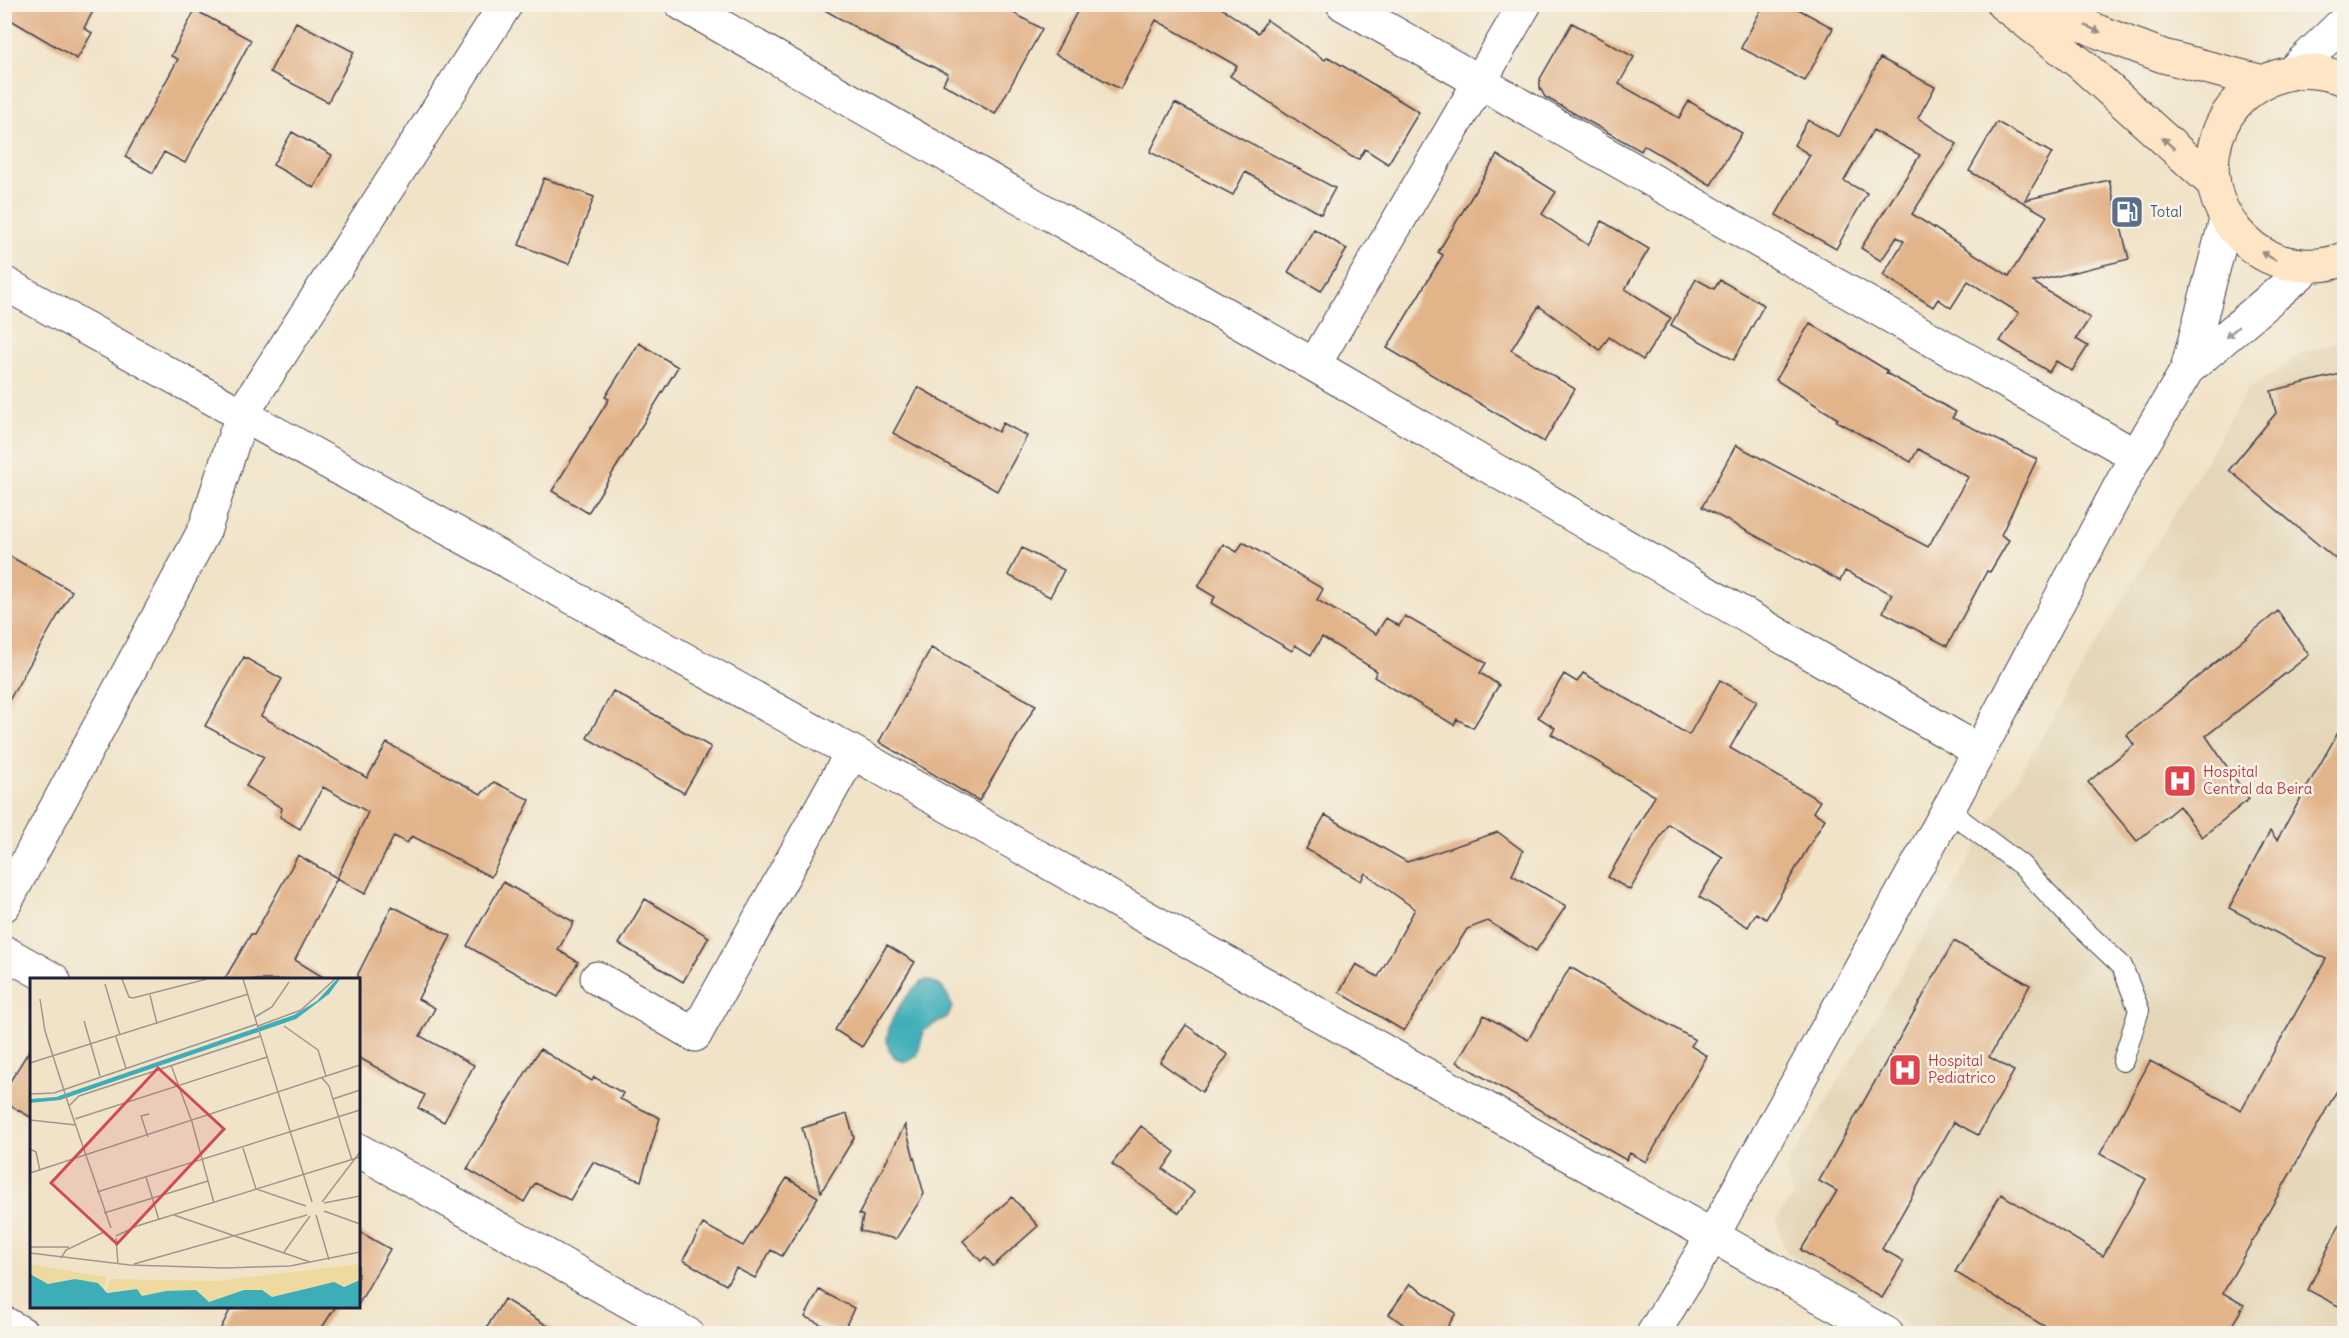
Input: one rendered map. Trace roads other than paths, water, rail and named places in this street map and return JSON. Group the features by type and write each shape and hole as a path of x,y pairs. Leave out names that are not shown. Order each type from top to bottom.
{"street":[{"path":"4,905 205,529 242,414 506,4"},
{"path":"682,4 1314,365 1979,751"},
{"path":"1343,4 2136,456"},
{"path":"1314,365 1481,83 1525,4"},
{"path":"2003,4 2081,64 2212,182"},
{"path":"2040,4 2099,32 2163,56 2277,77 2321,72 2344,79"},
{"path":"2333,263 2276,261 2247,244 2226,220 2217,202 2212,182 2212,152 2222,124 2239,100 2277,77 2344,22"},
{"path":"1653,1334 1713,1234 1948,810 2136,456 2187,370 2226,220"},
{"path":"2187,370 2333,263"},
{"path":"4,283 852,753 1713,1234 1887,1334"},
{"path":"597,978 695,1035 852,753"},
{"path":"4,952 50,978"},
{"path":"360,1151 687,1334"},
{"path":"4,1323 23,1334"}],"lane":[{"path":"1948,810 2021,865 2122,966 2139,1010 2123,1061"}],"water":[{"path":"926,980 944,990 952,1008 948,1016 924,1030 917,1056 907,1062 894,1056 888,1047 891,1022 907,996"}],"place":[{"name":"Total","path":"2127,212"},
{"name":"Hospital Central da Beira","path":"2180,781"},
{"name":"Hospital Pediatrico","path":"1905,1070"}]}
